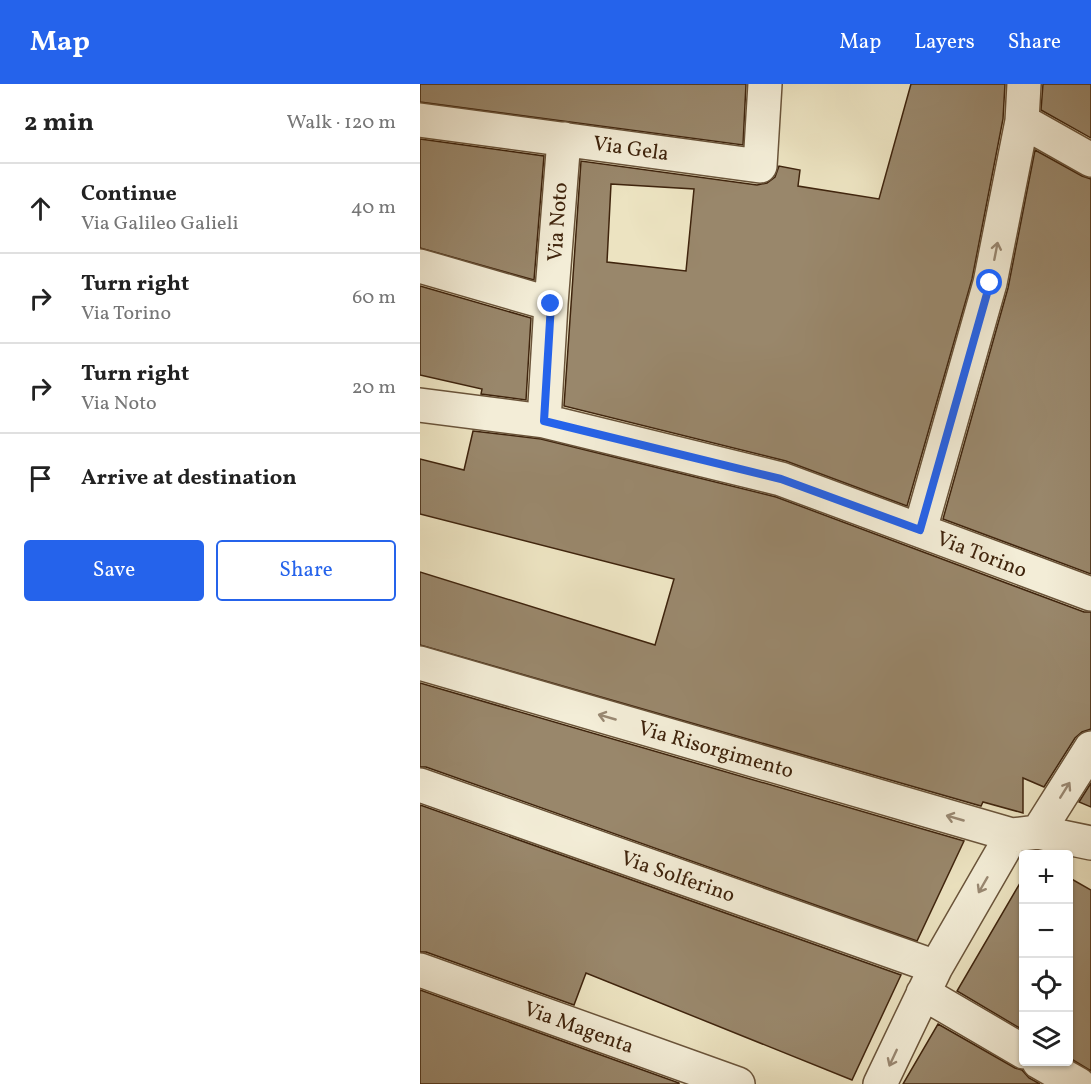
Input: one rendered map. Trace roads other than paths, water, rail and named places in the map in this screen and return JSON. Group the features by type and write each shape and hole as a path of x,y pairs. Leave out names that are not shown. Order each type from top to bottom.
{"street":[{"name":"Via Gela","path":"420,120 760,166 765,84"},
{"path":"920,530 990,283 1022,121 1024,84"},
{"path":"1022,121 1091,160"},
{"name":"Via Noto","path":"544,421 564,139"},
{"path":"420,266 551,304"},
{"name":"Via Torino","path":"420,405 544,421 781,479 1091,594"},
{"name":"Via Risorgimento","path":"420,663 1025,833 1091,843"},
{"path":"880,1084 929,980 1025,833 1091,748"},
{"name":"Via Solferino","path":"420,785 929,980 1019,1049"},
{"name":"Via Magenta","path":"420,970 738,1084"},
{"path":"1046,1066 1078,1084"}]}
